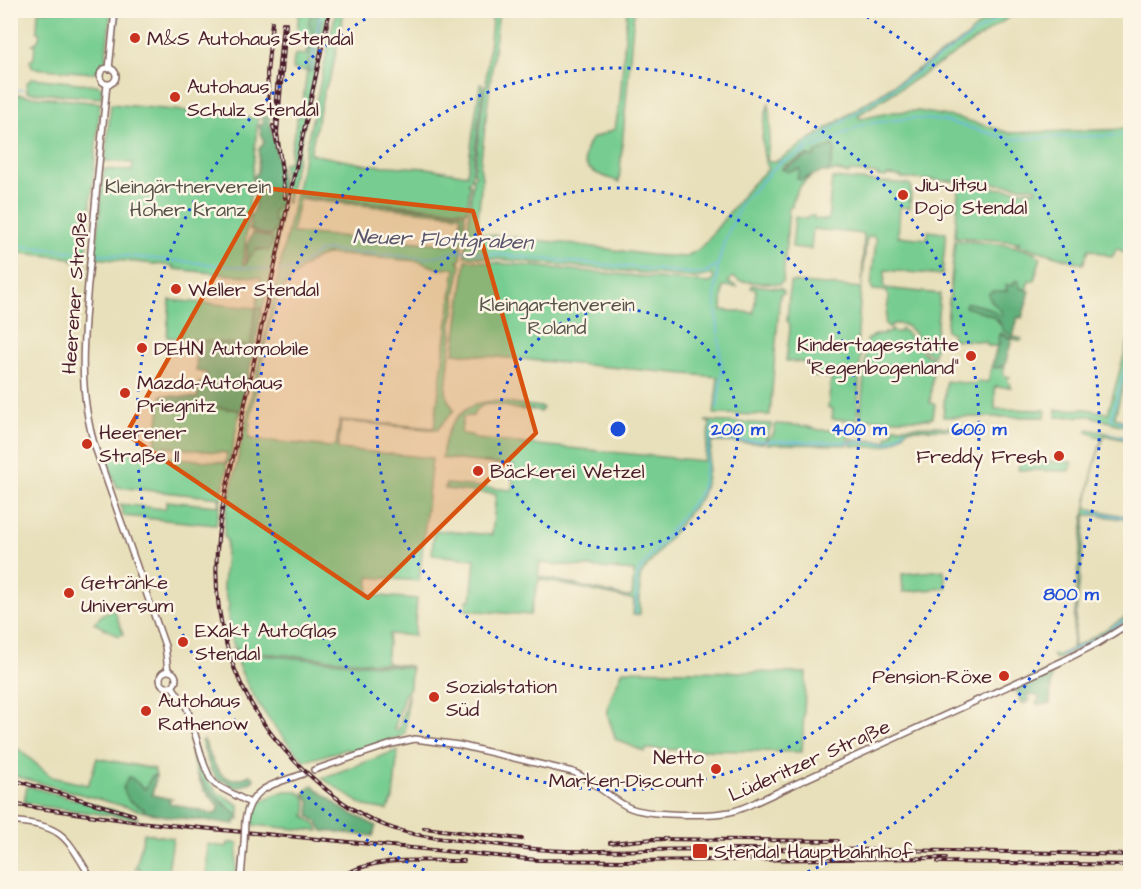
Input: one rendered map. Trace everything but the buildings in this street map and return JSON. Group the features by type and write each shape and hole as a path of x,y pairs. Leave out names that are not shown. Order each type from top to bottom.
{"main road":[{"path":"109,69 115,10"},
{"path":"109,69 115,72 116,78 112,83 107,84 100,76 104,70 109,69"},
{"name":"Heerener Straße","path":"107,84 82,361 86,411 98,456 165,646 168,671"},
{"name":"Lüderitzer Straße","path":"314,770 399,741 423,739 459,745 573,772 626,806 642,812 732,812 1064,661 1131,623"},
{"path":"168,671 174,674 176,678 172,686 166,687 160,680 162,674 168,671"},
{"path":"172,686 187,708 210,778 219,786 250,803"},
{"path":"241,879 245,821 250,803 262,790 303,774"},
{"path":"10,821 39,824 53,829 69,843 91,879"}],"highlighted area":[{"path":"264,188 473,211 536,433 368,598 126,434"}],"green space":[{"path":"38,11 111,12 105,63 100,69 92,73 33,68 30,61 34,58 35,44 33,44 38,41 40,34 37,31"},
{"path":"299,11 329,11 287,204 283,163 289,162 297,117 301,116 307,71 293,69 296,54 306,55 307,40 305,37 297,36"},
{"path":"336,11 344,11 332,72 324,91 310,154 368,165 427,168 467,175 480,84 483,88 471,179 468,183 470,185 467,211 298,196 465,213 464,242 455,245 462,246 461,259 458,261 461,265 452,318 446,389 447,398 454,410 437,430 341,421 338,449 432,458 419,581 369,577 368,595 417,599 414,636 389,634 386,663 411,666 238,651 230,635 229,603 223,586 227,541 224,536 225,517","holes":["299,199 459,215 461,216 459,234 456,241 448,244 292,233","327,254 418,261 439,269 455,268 434,428 340,420 336,445 331,447 249,439 249,425 270,325 281,293 307,264"]},
{"name":"Kleingartenverein Roland","path":"493,11 499,11 480,167 482,178 477,228 481,234 650,255 685,257 698,250 706,242 751,185 768,169 763,152 762,136 769,102 770,129 767,161 777,161 967,37 982,22 991,20 1005,11 1018,11 858,115 860,119 893,112 918,111 959,118 1010,133 1130,129 1130,256 1117,248 1112,257 1089,249 1083,264 1016,244 1020,242 955,237 958,191 962,186 1035,191 1036,188 901,178 901,176 887,175 886,177 850,171 849,174 834,170 829,172 835,149 815,153 815,157 812,158 807,155 783,166 782,169 790,171 796,168 801,169 798,176 804,179 812,176 798,189 792,207 789,207 783,281 780,284 739,281 733,277 728,282 738,287 723,286 722,310 754,313 756,289 751,288 752,285 780,288 784,291 780,294 770,415 714,414 718,377 454,353 466,260 710,283 714,279 712,275 695,278 465,256 473,178 476,176 474,172 485,85 487,84"},
{"path":"627,11 634,11 619,182 595,173 586,164 585,158 591,139 615,129 620,101"},
{"path":"311,14 318,15 321,20 310,72 307,70 312,31 308,24"},
{"path":"32,78 97,85 102,88 101,98 27,92 27,83"},
{"path":"10,94 100,103 86,257 77,258 77,261 85,262 84,269 84,262 72,261 71,258 11,252"},
{"name":"Kleingärtnerverein Hoher Kranz","path":"111,104 258,118 243,264 246,264 252,253 273,243 272,235 275,231 273,212 282,202 276,252 262,312 261,309 256,309 250,346 167,337 170,300 256,308 261,278 96,258 94,278 91,276 94,244 97,243 104,169 132,171 133,163 105,161"},
{"path":"269,116 282,182 282,202 273,212 274,221 277,223 275,231 270,236 250,230 250,215 253,213 255,204 254,176 258,172 259,149 264,143 259,125 264,124 262,117"},
{"path":"833,145 835,149 829,172 821,172 800,180 797,178 800,169 785,171 782,169 808,156 815,157 815,153"},
{"path":"832,178 909,184 911,186 910,208 900,207 898,236 927,239 928,231 946,233 942,275 885,270 884,288 940,294 934,355 920,346 915,338 917,337 906,326 895,324 890,328 885,324 889,296 886,291 873,290 871,286 876,240 874,237 870,236 866,240 862,287 864,234 813,229 811,249 792,247 795,217 807,219 808,216 814,216 814,219 828,220"},
{"path":"253,233 272,238 273,243 268,251 257,249 246,262 247,244"},
{"path":"955,240 1009,245 1035,252 1035,255 1041,257 1034,281 1029,280 1026,290 1020,288 1015,281 1003,292 1001,311 1003,314 1000,316 988,308 969,303 966,303 965,307 990,315 1007,332 1022,339 1021,341 1001,333 1000,343 997,346 988,346 986,342 950,339 953,333 946,331"},
{"path":"1016,280 1019,281 1020,288 1030,291 1022,318 1018,317 1013,337 1003,330 999,321 990,315 965,307 966,303 969,303 988,308 1000,316 1003,315 988,294 992,291 1007,291 1006,285 1013,285"},
{"path":"790,282 861,288 857,346 854,347 860,349 861,352 857,420 832,419 833,409 828,408 831,378 809,376 810,363 786,361 790,328 787,321"},
{"path":"256,308 260,308 262,312 240,416 239,410 161,401 162,395 197,398 199,383 205,383 206,373 196,371 197,340 250,346"},
{"path":"901,329 924,353 934,359 930,403 935,404 933,417 860,421 867,340 892,330 900,332"},
{"path":"999,334 1012,339 1005,365 996,368 992,366 997,346 1000,343"},
{"path":"1130,334 1130,360 1115,418 1130,423 1130,428 1090,416 1056,417 1056,410 1086,409 1108,413"},
{"path":"1005,365 1003,375 1010,377 1007,379 1011,387 995,387 995,409 1046,410 1045,417 943,417 946,381 974,384 978,381 988,382 992,366 1000,368"},
{"path":"161,401 240,410 230,462 226,464 216,525 124,516 120,504 165,509 167,501 217,506 219,504 220,498 117,487 103,450 226,463 227,453 155,446"},
{"path":"493,401 543,408 540,412 492,404 481,406 473,416 463,417 461,432 476,439 704,461 710,423 705,421 772,424 764,443 712,442 706,482 701,497 640,577 640,614 633,615 634,600 539,579 530,615 466,610 467,600 471,600 475,559 432,555 434,530 492,535 496,494 445,489 446,484 512,490 514,466 442,458 450,427 463,412 481,403","holes":["540,563 634,571 632,596 627,597 538,576"]},
{"path":"776,424 805,426 820,430 849,427 848,445 767,444 767,439 773,435"},
{"path":"893,427 965,427 969,430 908,429 888,445 851,446 851,436 852,440 887,441 887,437 893,433"},
{"path":"1088,429 1130,438 1130,441 1104,435 1094,467 1102,438 1086,432"},
{"path":"1020,461 1072,462 1069,471 1018,470"},
{"path":"1092,476 1086,508 1130,517 1130,520 1086,515 1073,647 1130,614 1130,619 1056,660 1052,655 1059,655 1072,649 1084,516"},
{"path":"944,570 946,588 903,592 902,574"},
{"path":"114,609 123,634 119,636 94,623 103,614"},
{"path":"232,648 239,653 411,668 410,688 404,695 394,730 399,729 408,693 405,733 354,752 346,749 305,761 262,709 245,680"},
{"path":"1052,668 1050,704 1038,705 1036,703 1038,696 1027,695 1030,700 1021,703 1016,690 1012,691 1010,688"},
{"path":"623,670 806,673 802,752 646,749 645,752 615,739 608,711"},
{"path":"204,740 214,764 224,776 240,779 250,775 254,778 253,781 238,788 226,781 219,781 211,771 201,741"},
{"path":"10,742 52,777 87,785 97,758 154,769 156,776 152,776 145,789 145,812 11,775"},
{"path":"194,745 207,779 217,792 239,805 239,817 212,793 197,775 190,750"},
{"path":"398,750 393,799 387,810 364,806 322,778"},
{"path":"197,775 212,793 239,817 239,820 235,820 235,824 145,812 144,809 129,801 123,788 130,777 145,789 152,776 156,776 152,795 172,799 169,803 214,814 219,810 219,806 204,790"},
{"path":"312,785 344,810 376,826 373,836 323,831 318,823 309,816 310,803 304,793"},
{"path":"27,786 138,817 138,819 24,802"},
{"path":"285,791 296,792 304,796 307,805 305,816 317,826 319,831 252,825 254,812 261,802"},
{"path":"144,833 173,838 167,878 138,878 140,868 135,868"},
{"path":"228,843 238,843 235,878 207,878 207,844 227,847"}],"waterway":[{"path":"311,69 321,10"},
{"path":"802,151 1010,10"},
{"path":"116,35 119,12"},
{"path":"10,89 22,90"},
{"path":"717,409 722,373 715,296 718,265 723,245 741,203 779,163 865,124 913,118 945,121 1011,139 1130,135"},
{"name":"Neuer Flottgraben","path":"10,245 88,253"},
{"name":"Neuer Flottgraben","path":"278,271 296,269 318,252 326,250 426,258 460,251 703,274 717,265"},
{"name":"Neuer Flottgraben","path":"93,253 271,270"},
{"path":"1113,420 1111,418 1130,351"},
{"path":"1118,421 1130,425"},
{"path":"636,614 639,571 701,492 713,425"},
{"path":"711,440 887,443 899,436 905,429"},
{"path":"1109,433 1130,439"},
{"path":"1090,512 1130,518"},
{"path":"1059,656 1095,639 1130,617"}],"railway":[{"path":"330,10 224,500 218,539 216,576 219,612 227,647 240,681 257,713 279,743 306,772 343,803 386,826 430,837 522,848 567,851 816,849 1130,855"},
{"path":"269,104 267,74 272,22"},
{"path":"283,23 275,109 277,133 286,23"},
{"path":"273,126 280,156 277,133"},
{"path":"280,156 285,198"},
{"path":"10,779 134,815"},
{"path":"10,804 138,822 538,860 946,858"},
{"path":"424,828 522,839"},
{"path":"610,843 653,839 838,841"},
{"path":"338,878 352,871 383,863 416,860 464,861"},
{"path":"938,862 1130,865"}],"place":[{"name":"M&S Autohaus Stendal","path":"135,38"},
{"name":"Autohaus Schulz Stendal","path":"175,97"},
{"name":"Jiu-Jitsu Dojo Stendal","path":"903,195"},
{"name":"Weller Stendal","path":"176,289"},
{"name":"DEHN Automobile","path":"142,348"},
{"name":"Kindertagesstätte \"Regenbogenland\"","path":"971,356"},
{"name":"Mazda-Autohaus Priegnitz","path":"125,393"},
{"name":"Heerener Straße 11","path":"87,444"},
{"name":"Freddy Fresh","path":"1059,456"},
{"name":"Bäckerei Wetzel","path":"478,471"},
{"name":"Getränke Universum","path":"69,593"},
{"name":"EXakt AutoGlas Stendal","path":"183,642"},
{"name":"Pension-Röxe","path":"1004,676"},
{"name":"Sozialstation Süd","path":"434,697"},
{"name":"Autohaus Rathenow","path":"146,711"},
{"name":"Netto Marken-Discount","path":"716,769"},
{"name":"Stendal Hauptbahnhof","path":"700,851"}]}
